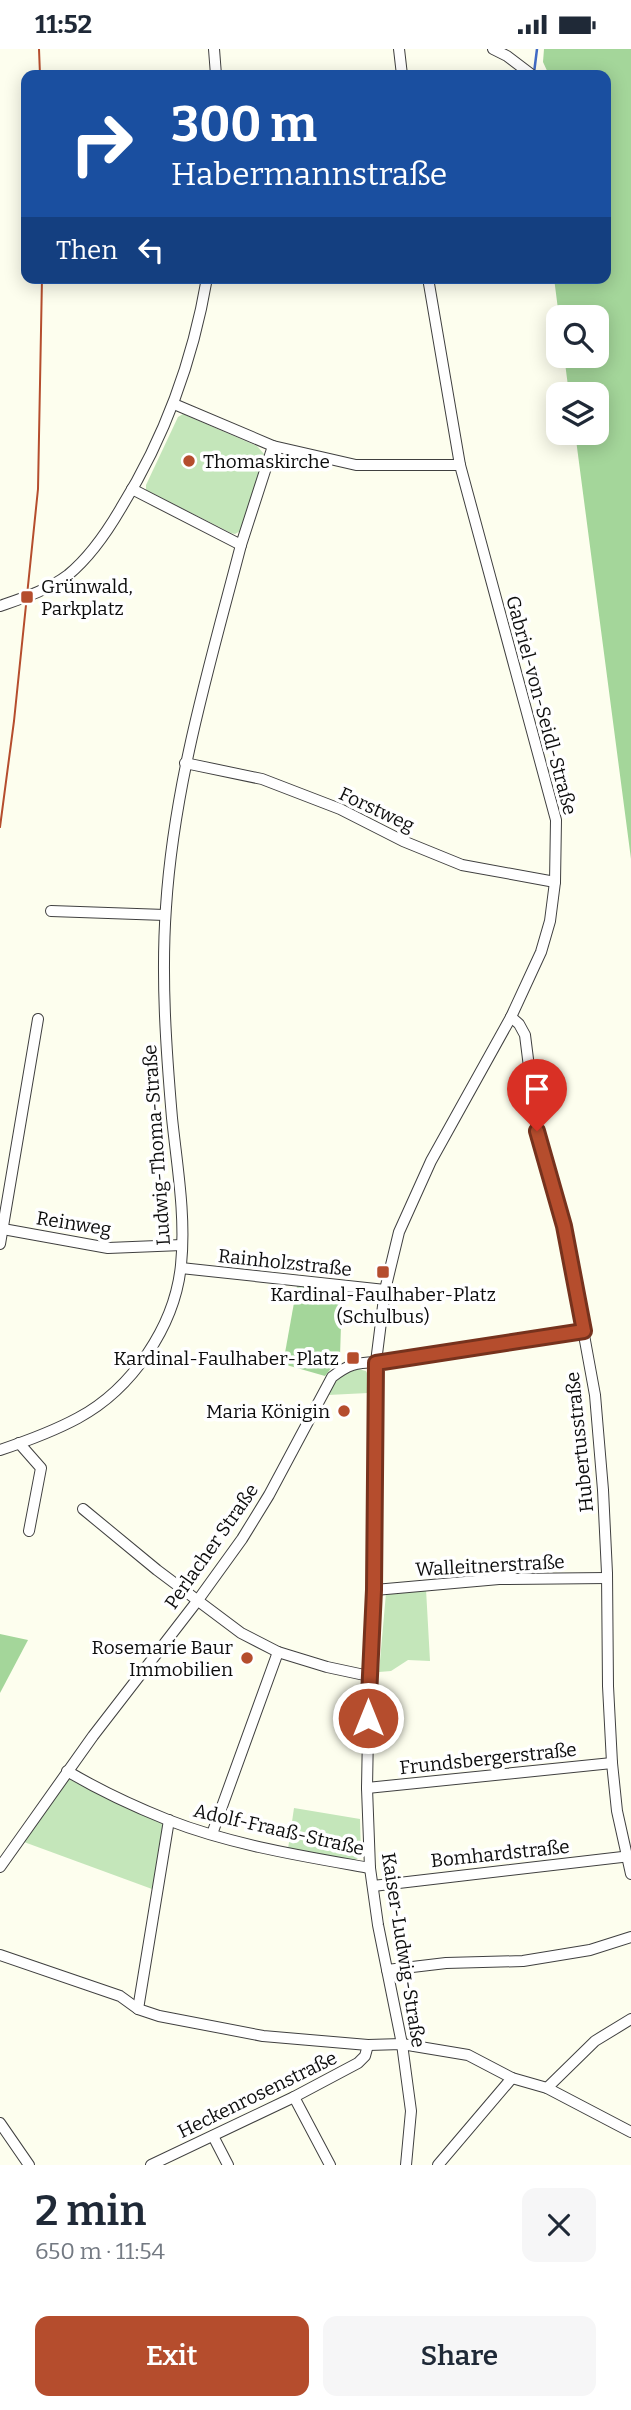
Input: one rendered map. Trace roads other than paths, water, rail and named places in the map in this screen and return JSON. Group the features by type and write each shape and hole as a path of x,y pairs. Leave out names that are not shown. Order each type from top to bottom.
{"street":[{"path":"214,49 216,70"},
{"path":"399,49 401,70"},
{"path":"493,49 525,70"},
{"path":"0,606 47,587 75,568 102,537 132,489 174,404 193,345 206,284"},
{"name":"Gabriel-von-Seidl-Straße","path":"376,1363 385,1290 399,1232 431,1161 511,1017 541,952 550,921 555,882 556,820 460,465 429,284"},
{"path":"174,404 273,446 356,465 460,465"},
{"name":"Ludwig-Thoma-Straße","path":"0,1450 80,1417 124,1383 157,1339 181,1268 183,1223 164,1005 169,851 185,763 241,545 273,446"},
{"path":"132,489 241,545"},
{"name":"Forstweg","path":"185,763 262,779 340,809 403,841 462,865 555,882"},
{"path":"51,911 165,915"},
{"name":"Hubertusstraße","path":"511,1017 519,1024 524,1035 537,1131 564,1226 594,1395 603,1490 612,1763 617,1811 631,1874"},
{"path":"0,1244 38,1019"},
{"name":"Reinweg","path":"3,1229 108,1248 182,1245"},
{"name":"Rainholzstraße","path":"181,1268 385,1290"},
{"name":"Perlacher Straße","path":"0,1867 67,1772 242,1539 269,1495 332,1377 346,1366 584,1331"},
{"name":"Kaiser-Ludwig-Straße","path":"376,1363 374,1590 369,1676 370,1868 402,2044 411,2111 406,2165"},
{"path":"19,1443 41,1468 29,1531"},
{"path":"83,1509 241,1633 278,1652 369,1676"},
{"name":"Walleitnerstraße","path":"374,1590 499,1579 607,1578"},
{"path":"212,1834 278,1652"},
{"name":"Frundsbergerstraße","path":"368,1788 612,1763"},
{"name":"Adolf-Fraaß-Straße","path":"67,1772 97,1789 169,1821 289,1854 370,1868"},
{"path":"138,2009 169,1821"},
{"name":"Bomhardstraße","path":"373,1886 629,1857"},
{"path":"387,1970 446,1963 523,1961 590,1950 631,1937"},
{"path":"0,1955 120,1996 138,2009 159,2016 263,2036 368,2045 402,2044 468,2056 512,2078 547,2088 631,2132"},
{"path":"547,2088 595,2041 631,2019"},
{"name":"Heckenrosenstraße","path":"151,2165 359,2063 365,2056 368,2045"},
{"path":"446,2162 512,2078"},
{"path":"294,2097 330,2165"},
{"path":"0,2123 29,2165"},
{"path":"213,2136 228,2165"}],"waterway":[{"path":"534,70 537,49"}],"tram line":[{"path":"39,49 40,70"},
{"path":"0,827 38,489 42,284"}],"place":[{"name":"Thomaskirche","path":"189,461"},
{"name":"Grünwald, Parkplatz","path":"27,597"},
{"name":"Kardinal-Faulhaber-Platz (Schulbus)","path":"383,1272"},
{"name":"Kardinal-Faulhaber-Platz","path":"353,1358"},
{"name":"Maria Königin","path":"344,1411"},
{"name":"Rosemarie Baur Immobilien","path":"247,1658"}]}
